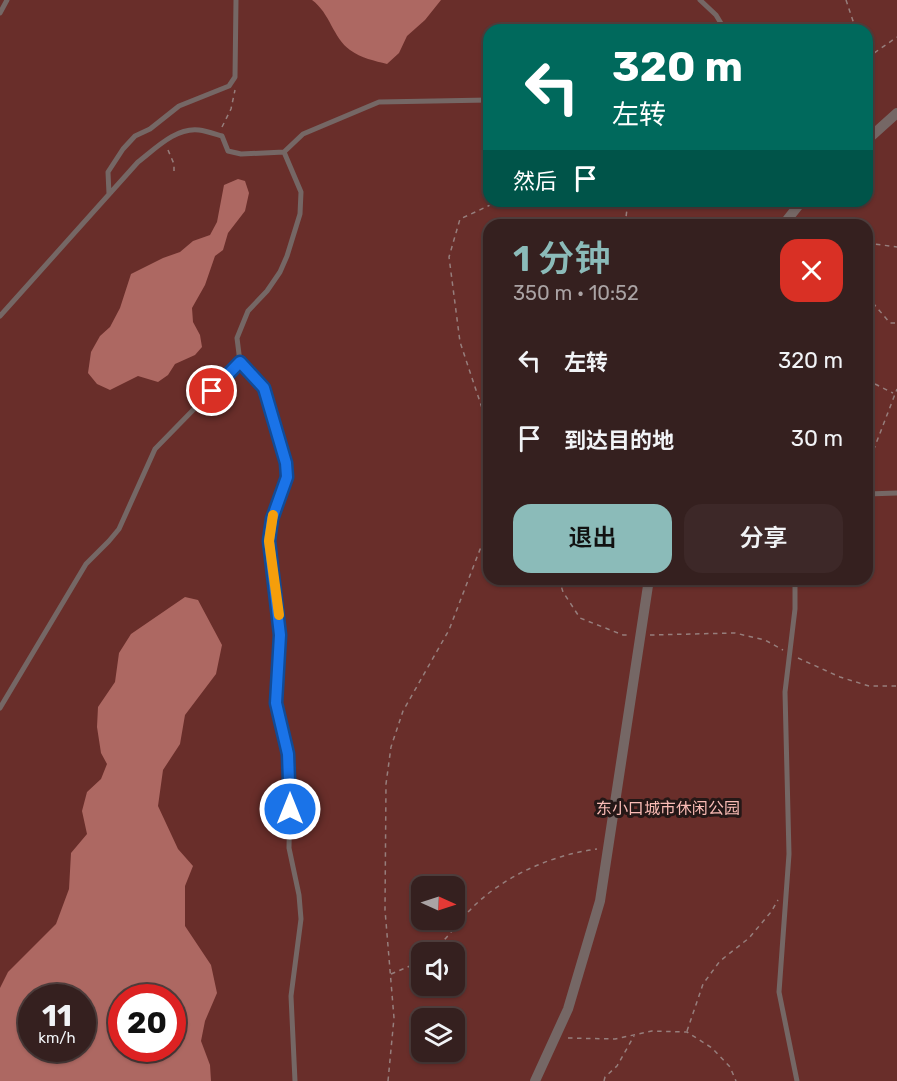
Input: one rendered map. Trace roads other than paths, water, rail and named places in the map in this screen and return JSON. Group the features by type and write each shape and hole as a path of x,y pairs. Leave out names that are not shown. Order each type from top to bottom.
{"street":[{"path":"873,135 897,113"},
{"path":"788,219 797,207"},
{"path":"535,1081 568,1009 600,901 648,585"}],"lane":[{"path":"0,13 7,0"},
{"path":"109,194 108,172 123,149 135,136 150,129 179,106 229,86 235,77 236,0"},
{"path":"699,0 716,15 721,24"},
{"path":"0,316 138,162 181,132 198,130 222,136 228,151 241,154 284,152 303,134 379,102 483,100"},
{"path":"284,152 301,192 300,214 280,272 267,291 248,311 237,338 240,362 264,388 286,463 287,477 272,519 269,541 280,635 276,703 288,754 289,848 299,896 301,919 291,996 295,1081"},
{"path":"0,708 77,576 119,529 154,449 240,362"},
{"path":"873,494 897,493"},
{"path":"795,585 795,609 785,692 789,854 778,992 797,1081"}],"park label":[{"name":"东小口城市休闲公园","path":"668,808"}]}
